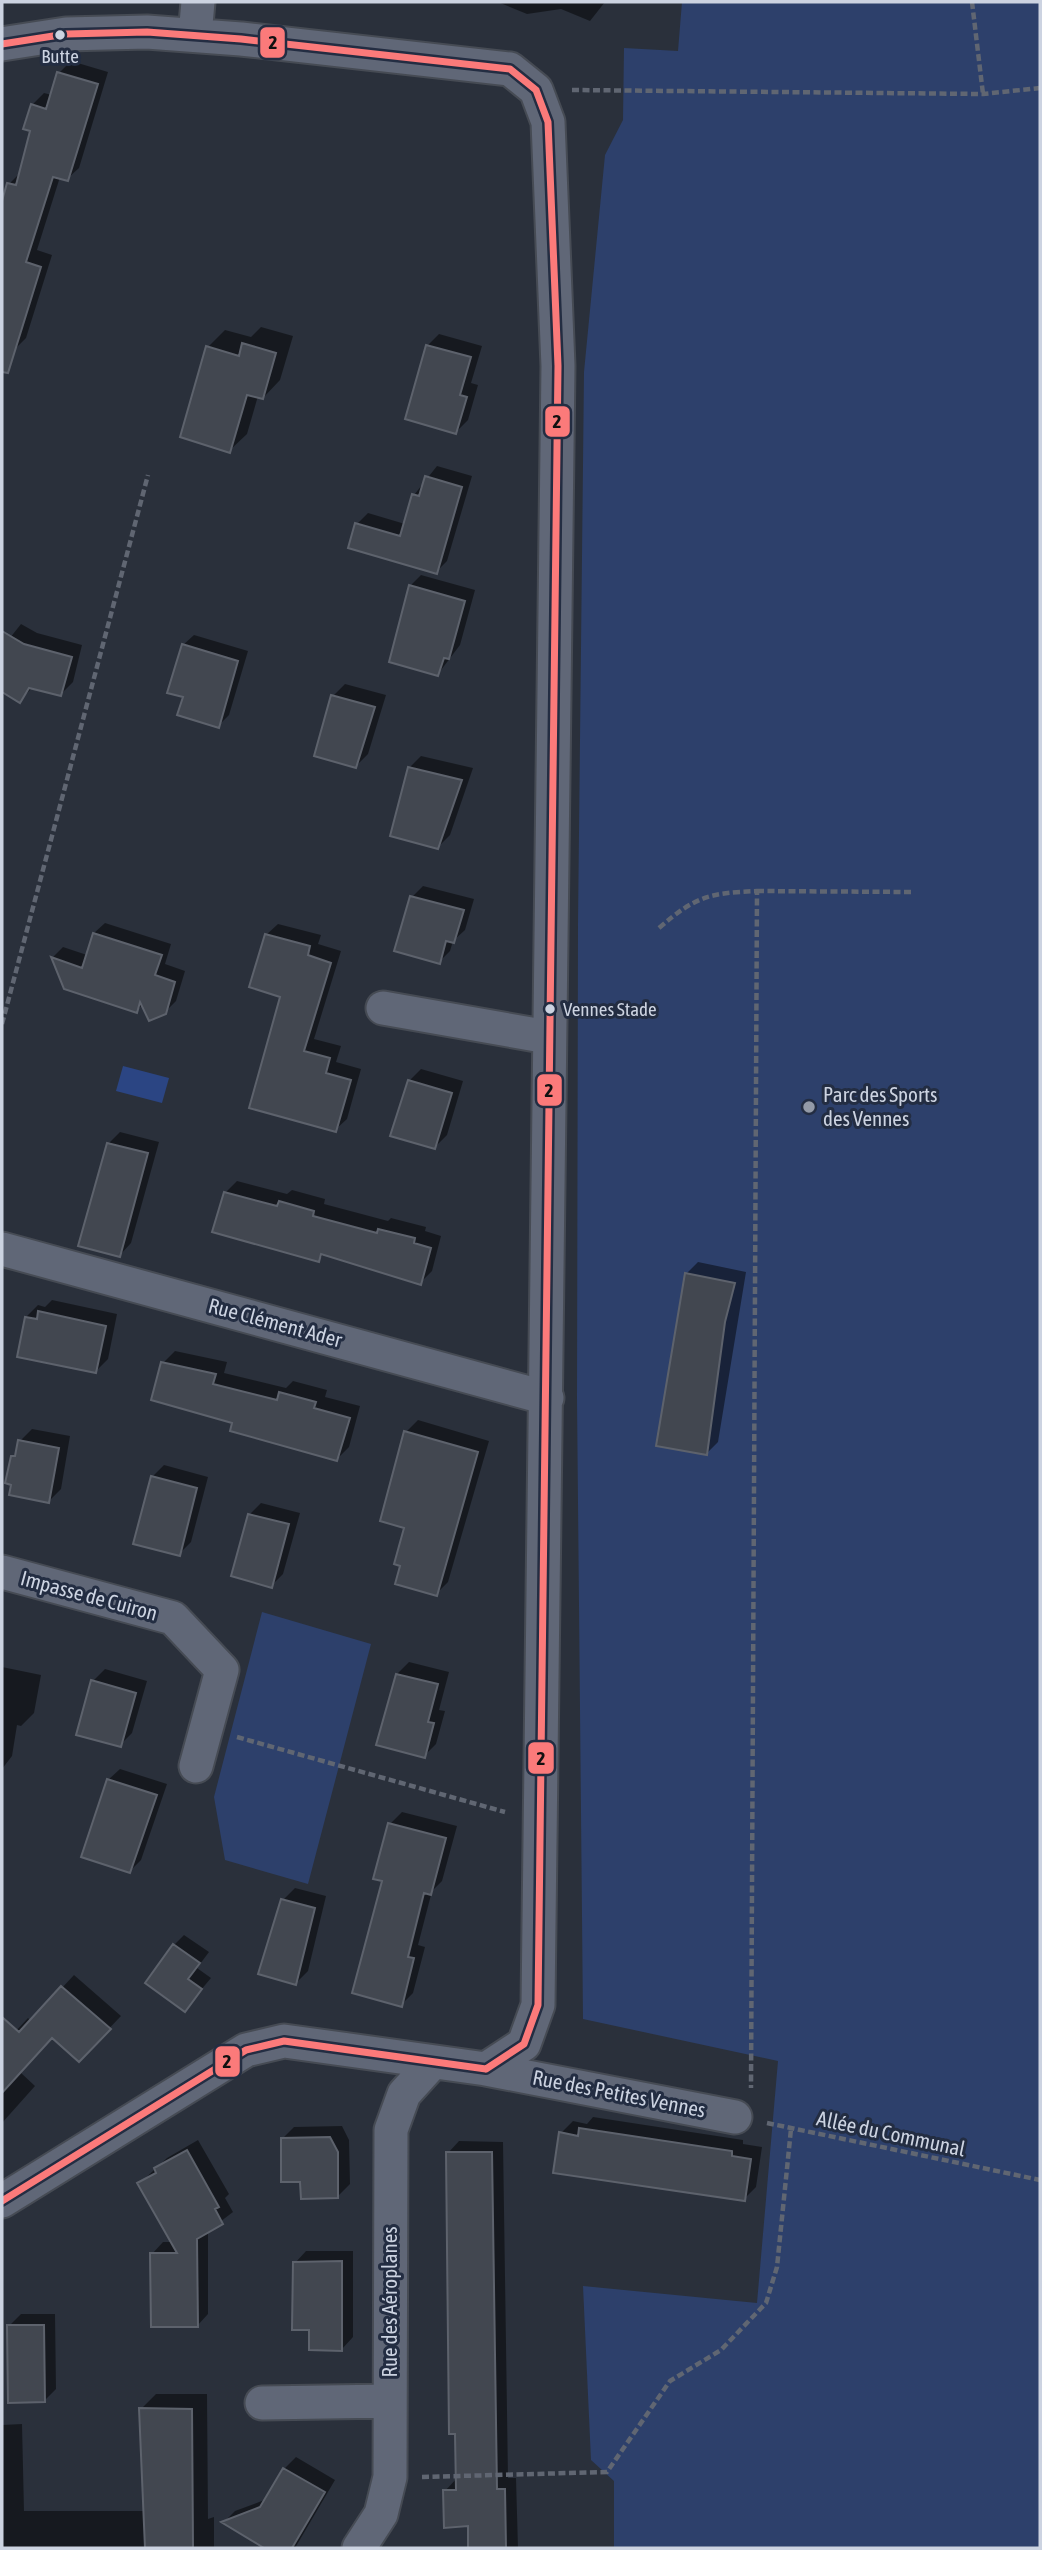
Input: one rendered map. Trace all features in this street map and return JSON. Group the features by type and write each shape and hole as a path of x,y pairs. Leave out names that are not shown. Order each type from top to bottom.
{"street":[{"path":"195,35 198,2"},
{"path":"2,44 66,34 147,32 510,69 536,90 548,122 558,366 538,2005 524,2044 486,2069"},
{"path":"383,1008 548,1037"},
{"name":"Rue Clément Ader","path":"2,1249 547,1398"},
{"name":"Impasse de Cuiron","path":"2,1572 173,1618 222,1670 196,1766"},
{"name":"Rue des Petites Vennes","path":"2,2201 246,2050 284,2041 486,2069 743,2118"},
{"name":"Rue des Aéroplanes","path":"359,2548 381,2514 390,2477 391,2130 404,2094 432,2062"},
{"path":"262,2403 390,2401"}],"path":[{"path":"972,2 983,94"},
{"path":"536,90 983,94 1040,88"},
{"path":"2,1024 148,475"},
{"path":"743,2118 757,891"},
{"path":"659,928 689,903 720,893 912,892"},
{"path":"206,1729 541,1822"},
{"name":"Allée du Communal","path":"743,2118 1040,2180"},
{"path":"390,2477 607,2472 670,2381 721,2350 766,2303 778,2267 792,2129"}],"shaded area":[{"name":"Parc des Sports des Vennes","path":"682,2 1040,2 1040,2548 614,2548 614,2481 591,2460 583,2286 757,2303 778,2061 583,2019 577,1399 578,924 584,372 605,155 623,120 624,48 678,51"},
{"path":"123,1066 169,1078 162,1103 116,1091"},
{"path":"262,1612 371,1644 308,1884 225,1860 214,1797"}],"building":[{"path":"57,72 98,84 68,181 53,177 26,262 41,267 8,373 2,372 2,201 7,183 16,185 30,131 23,129 31,104 46,109"},
{"path":"242,343 276,353 263,399 247,395 230,453 180,437 206,346 239,356"},
{"path":"426,345 471,357 460,395 467,397 456,434 405,419"},
{"path":"425,476 462,487 437,574 348,548 355,523 400,536 412,494 419,496"},
{"path":"409,585 465,601 449,659 444,658 438,676 389,662"},
{"path":"2,631 24,644 72,657 61,696 29,688 20,703 2,692"},
{"path":"182,644 238,661 219,728 177,715 183,697 167,693"},
{"path":"331,695 375,707 356,768 314,756"},
{"path":"408,767 462,780 438,849 390,836"},
{"path":"410,896 464,910 454,943 446,941 440,964 394,951"},
{"path":"93,933 162,955 155,975 175,982 166,1014 149,1021 140,1002 137,1013 64,989 51,957 82,968"},
{"path":"265,934 310,946 308,955 331,963 304,1051 330,1058 326,1073 351,1080 336,1132 249,1108 280,997 249,987"},
{"path":"408,1080 452,1093 435,1149 390,1136"},
{"path":"107,1143 148,1153 120,1257 78,1246"},
{"path":"224,1192 277,1206 279,1201 314,1211 313,1216 377,1233 378,1229 415,1238 414,1243 431,1248 421,1285 321,1254 319,1262 212,1232"},
{"path":"685,1273 735,1283 725,1322 707,1455 656,1446"},
{"path":"38,1311 106,1326 96,1373 17,1357 25,1317 37,1319"},
{"path":"161,1362 216,1374 213,1384 277,1400 279,1392 316,1402 314,1408 350,1418 337,1461 230,1431 232,1423 151,1400"},
{"path":"404,1431 478,1452 437,1596 395,1584 400,1566 394,1564 404,1528 380,1521"},
{"path":"18,1440 59,1448 49,1503 9,1495 11,1485 5,1483"},
{"path":"151,1476 197,1488 180,1556 133,1544"},
{"path":"248,1514 289,1524 272,1588 231,1576"},
{"path":"396,1674 438,1684 428,1722 434,1723 425,1758 376,1745"},
{"path":"91,1680 136,1693 121,1747 76,1735"},
{"path":"107,1779 157,1795 130,1873 81,1857"},
{"path":"388,1823 446,1838 431,1895 424,1893 408,1957 414,1958 402,2007 352,1993 382,1881 373,1879"},
{"path":"281,1899 315,1908 296,1985 258,1974"},
{"path":"173,1944 200,1963 188,1979 202,1989 185,2012 145,1983"},
{"path":"61,1986 111,2029 79,2062 52,2038 2,2093 2,2017 19,2032"},
{"path":"579,2128 732,2151 732,2156 751,2159 745,2201 553,2173 559,2132 578,2136"},
{"path":"330,2137 338,2152 338,2198 301,2199 300,2182 281,2182 281,2138"},
{"path":"187,2150 219,2207 215,2209 223,2224 197,2239 198,2327 151,2327 150,2253 177,2253 137,2183 156,2173 154,2168"},
{"path":"446,2152 492,2152 497,2489 505,2489 506,2548 468,2548 468,2526 444,2528 443,2490 456,2490 455,2434 449,2434"},
{"path":"342,2261 342,2351 309,2350 309,2330 292,2330 293,2262"},
{"path":"7,2325 44,2325 45,2402 8,2403"},
{"path":"139,2408 192,2409 193,2548 145,2548"},
{"path":"283,2468 325,2492 292,2548 264,2548 221,2522 260,2507"}],"transit line":[{"name":"2","path":"2,44 66,34 147,32 241,39 510,69 536,90"},
{"name":"2","path":"486,2069 524,2044 538,2005 558,366 548,122 536,90"},
{"name":"2","path":"2,2201 246,2050 284,2041 486,2069"}],"place":[{"name":"Butte","path":"60,35"},
{"name":"Vennes Stade","path":"550,1009"},
{"name":"Parc des Sports des Vennes","path":"809,1107"}]}
